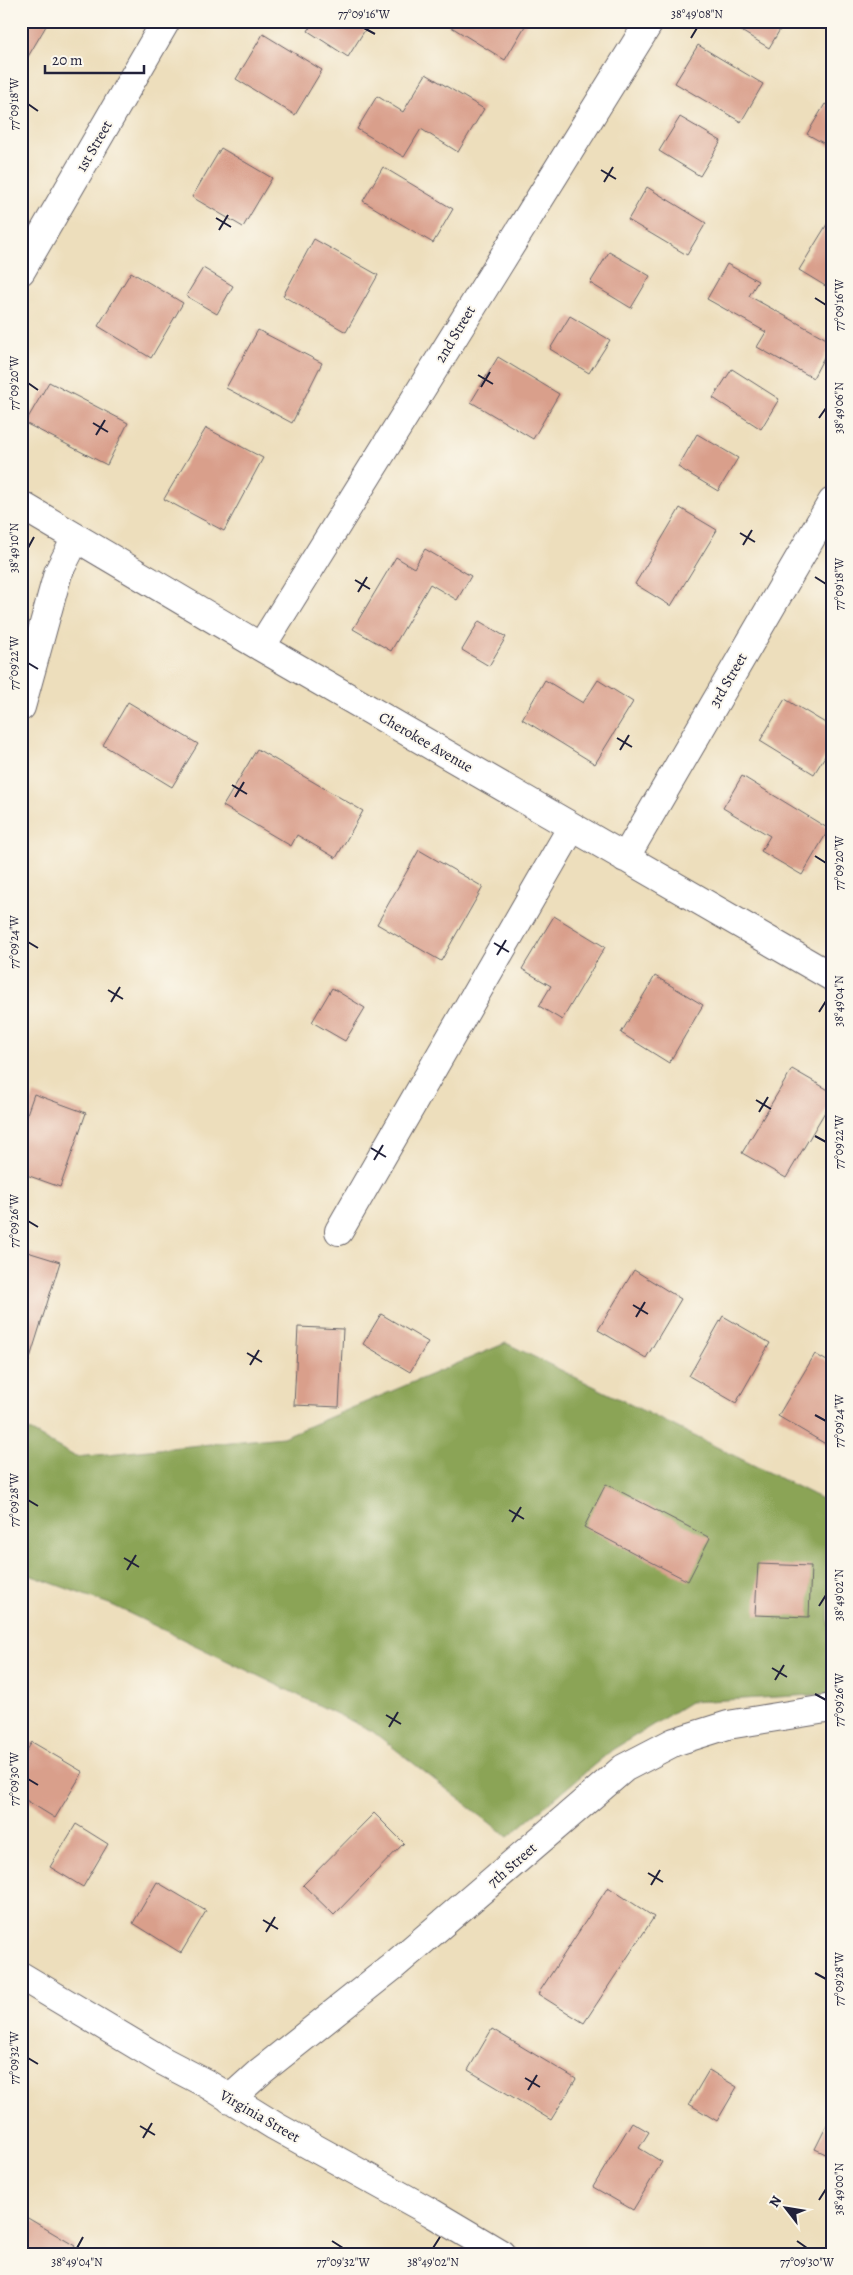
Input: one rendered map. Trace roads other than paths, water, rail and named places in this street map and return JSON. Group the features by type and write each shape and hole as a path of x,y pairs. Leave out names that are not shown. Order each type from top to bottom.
{"street":[{"name":"1st Street","path":"21,271 166,21"},
{"name":"2nd Street","path":"261,647 650,21"},
{"name":"3rd Street","path":"625,858 832,502"},
{"name":"Cherokee Avenue","path":"21,505 261,647 832,977"},
{"path":"21,707 58,573 76,538"},
{"path":"338,1231 572,827"},
{"name":"7th Street","path":"230,2099 261,2070 392,1967 624,1768 674,1742 728,1725 814,1709 832,1708"},
{"name":"Virginia Street","path":"21,1976 163,2062 501,2254"}]}
